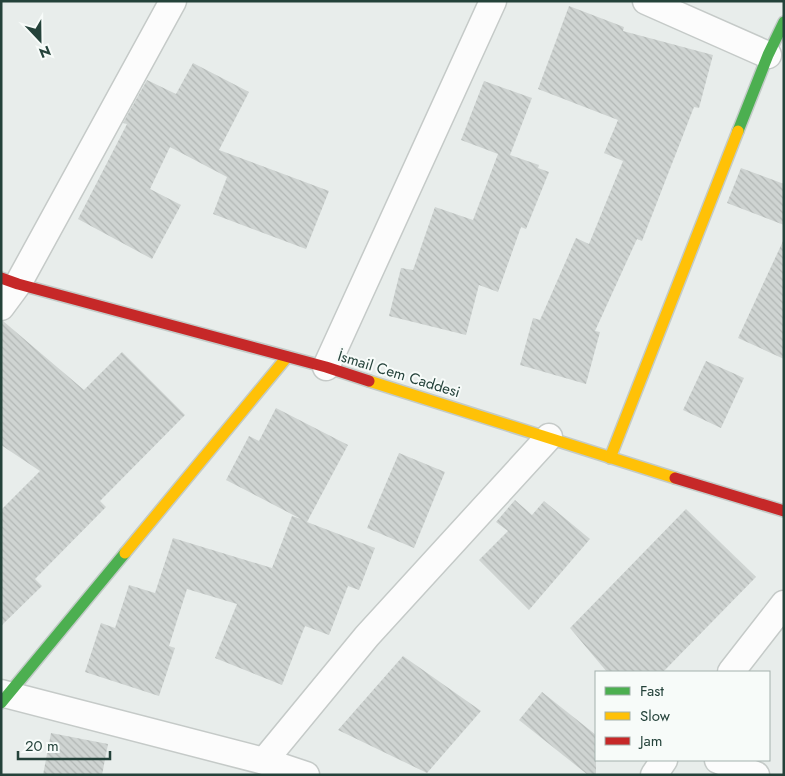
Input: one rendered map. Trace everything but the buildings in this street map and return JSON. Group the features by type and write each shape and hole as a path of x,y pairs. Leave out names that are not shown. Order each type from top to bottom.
{"street":[{"path":"1,307 10,281 173,1"},
{"path":"326,367 493,1"},
{"path":"646,1 768,55"},
{"path":"610,458 768,55 784,22"},
{"name":"İsmail Cem Caddesi","path":"10,281 326,367 610,458 784,511"},
{"path":"287,357 3,697 264,761 306,775"},
{"path":"264,761 367,636 549,437"},
{"path":"732,671 784,604"},
{"path":"654,775 663,761"},
{"path":"721,761 756,775"}],"traffic: fast":[{"path":"738,131 768,55 784,22"},
{"path":"1,703 125,553"}],"traffic: slow":[{"path":"610,458 738,131"},
{"path":"125,553 287,357"},
{"path":"369,381 675,478"}],"traffic: jam":[{"path":"1,278 326,367 369,381"},
{"path":"675,478 784,511"}]}
